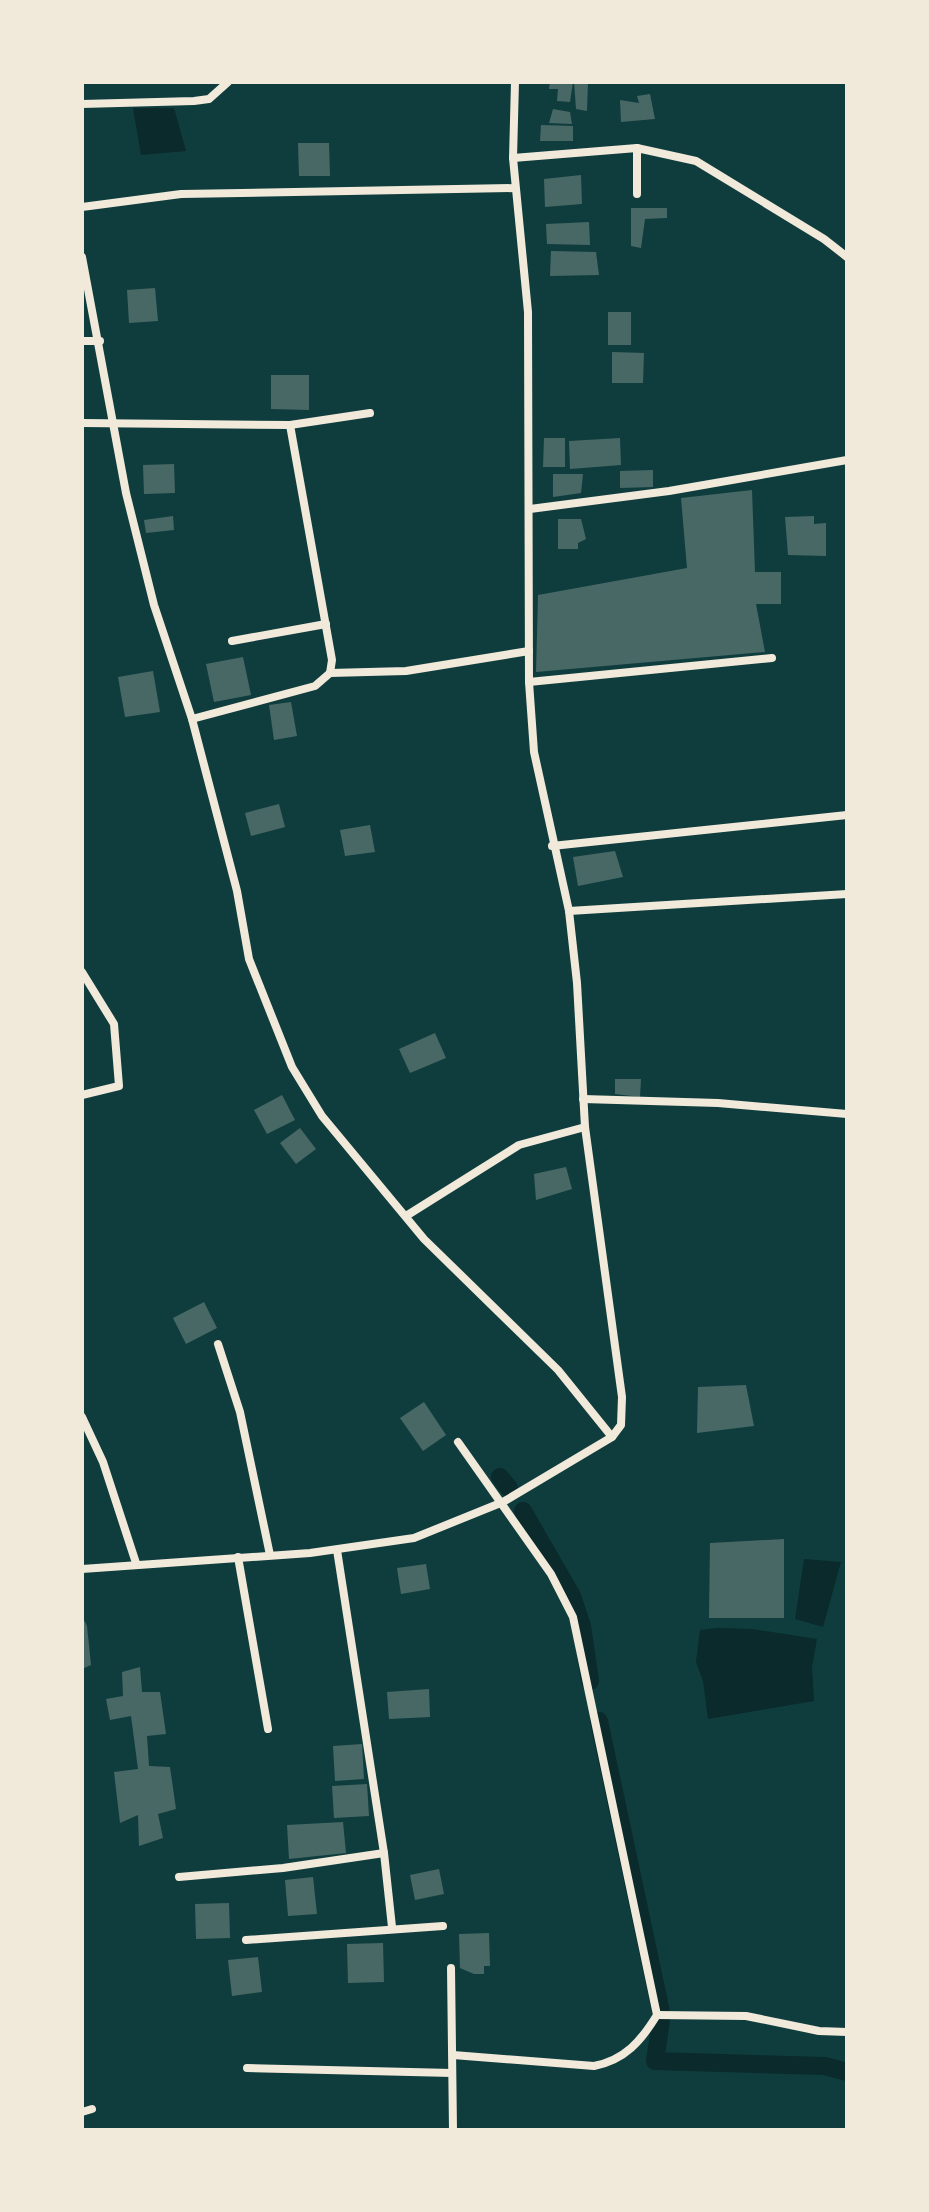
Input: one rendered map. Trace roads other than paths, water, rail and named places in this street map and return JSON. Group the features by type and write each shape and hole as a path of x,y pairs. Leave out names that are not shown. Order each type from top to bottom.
{"street":[{"path":"82,104 209,99 228,82"},
{"path":"82,1569 337,1550 433,1533 503,1502 612,1437 621,1425 622,1397 585,1127 577,983 569,911 552,846 534,752 529,682 528,312 513,158 515,82"},
{"path":"513,158 637,148 696,161 824,239 847,257"},
{"path":"637,148 637,194"},
{"path":"82,207 181,194 515,188"},
{"path":"82,257 126,493 154,605 192,719 237,891 249,959 292,1067 322,1116 424,1239 558,1370 612,1437"},
{"path":"82,341 100,341"},
{"path":"82,423 290,425 370,413"},
{"path":"290,425 332,660 330,673"},
{"path":"530,509 669,491 847,460"},
{"path":"232,641 326,624"},
{"path":"192,719 315,686 330,673 406,671 529,651"},
{"path":"529,682 772,658"},
{"path":"552,846 847,815"},
{"path":"569,911 847,894"},
{"path":"82,972 114,1024 119,1086 82,1095"},
{"path":"583,1099 718,1103 847,1114"},
{"path":"406,1216 519,1145 585,1127"},
{"path":"218,1344 240,1412 270,1555"},
{"path":"82,1417 103,1462 136,1563"},
{"path":"453,2055 594,2066 614,2061 630,2050 657,2015 573,1617 551,1574 458,1442"},
{"path":"337,1550 384,1853 392,1927"},
{"path":"238,1557 268,1729"},
{"path":"179,1877 283,1868 384,1853"},
{"path":"246,1940 392,1927 443,1926"},
{"path":"451,1968 453,2130"},
{"path":"657,2015 746,2016 819,2031 847,2032"},
{"path":"247,2068 452,2073"},
{"path":"82,2112 92,2109"}],"water":[{"path":"133,108 174,108 186,151 141,155"},
{"path":"804,1559 841,1562 823,1627 795,1619"},
{"path":"752,1629 817,1639 812,1668 814,1701 708,1719 703,1681 696,1662 700,1630"}],"waterway":[{"path":"500,1477 509,1488"},
{"path":"523,1511 572,1596 582,1626 590,1681"},
{"path":"599,1721 661,2012"},
{"path":"661,2020 655,2061 825,2066 847,2072"}]}
